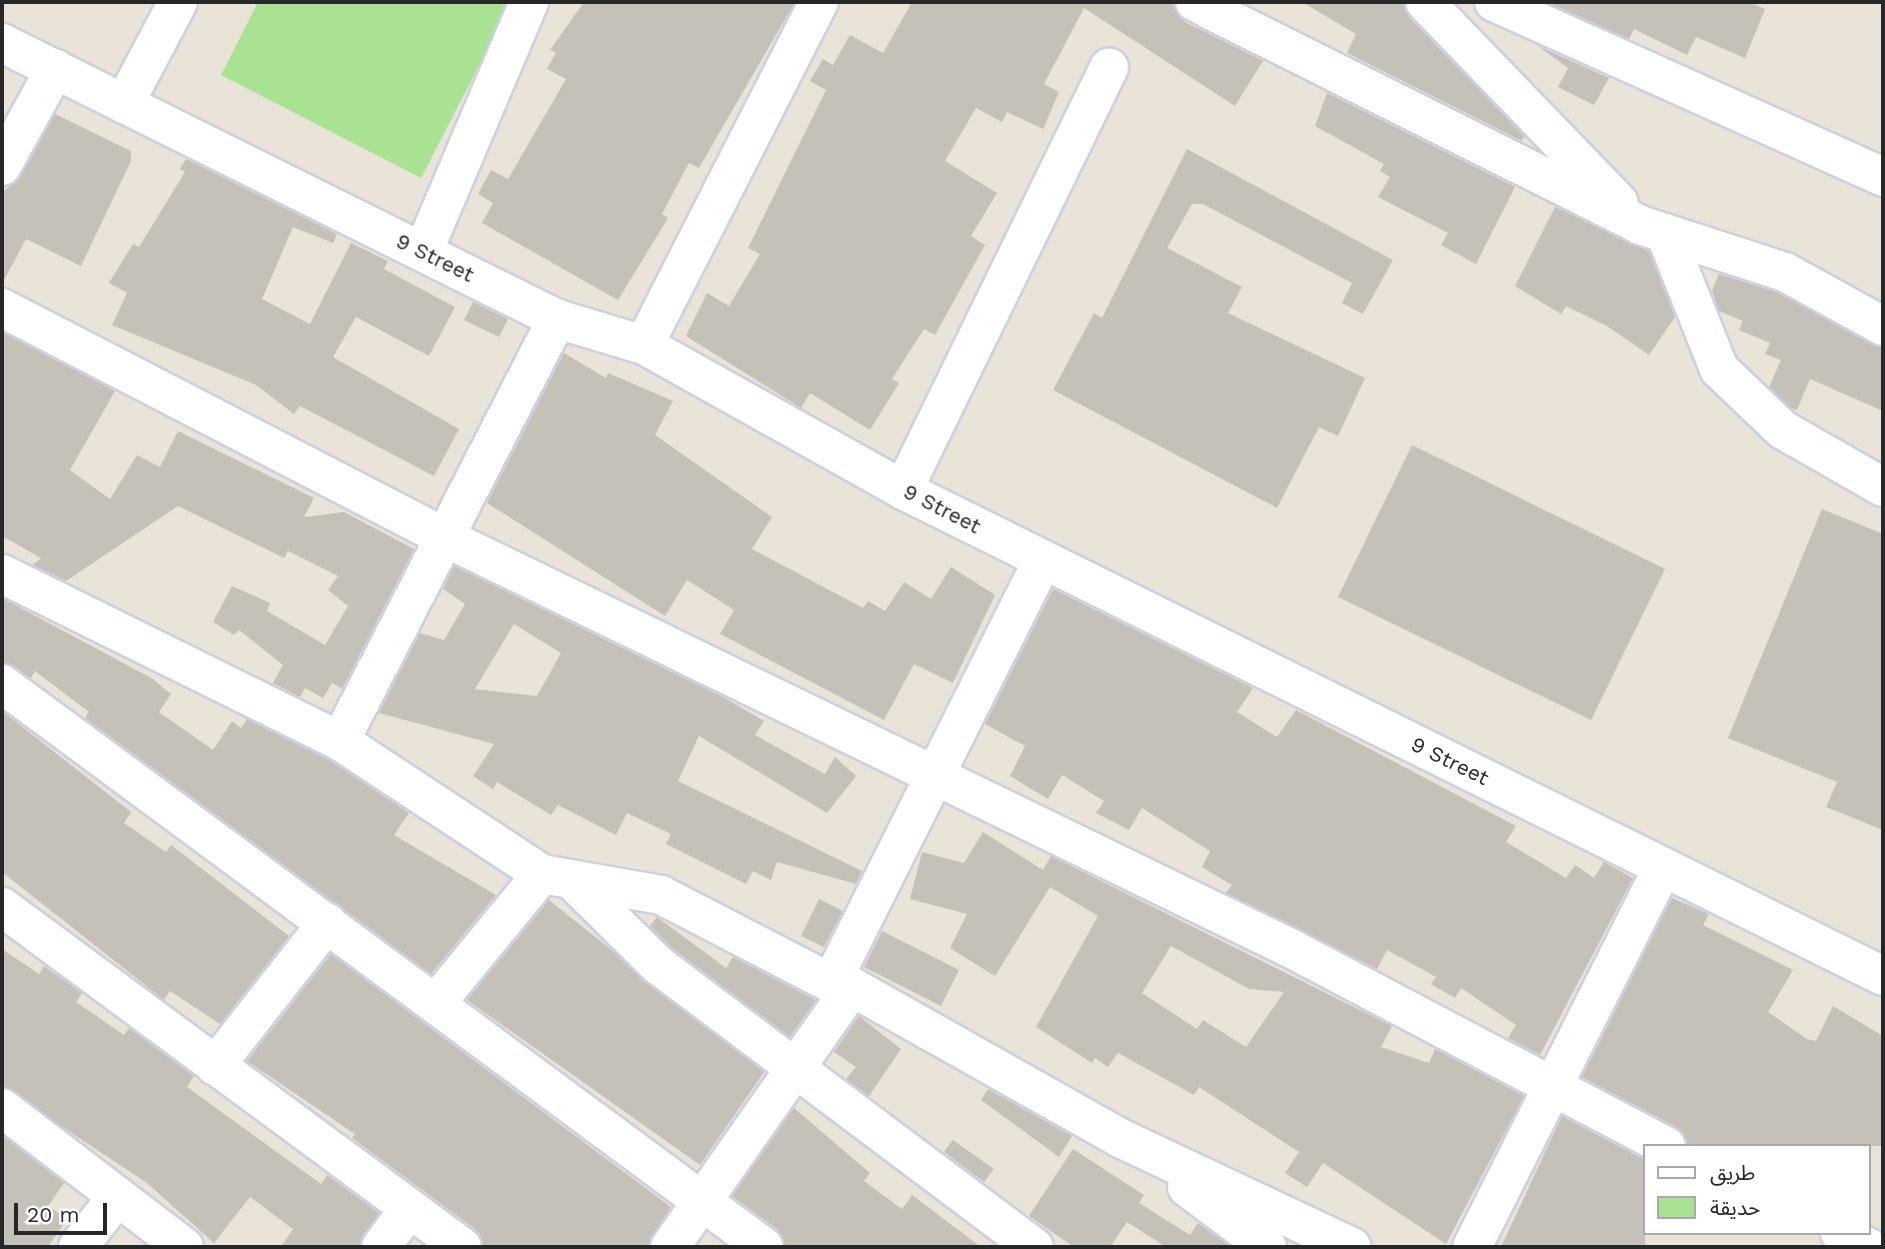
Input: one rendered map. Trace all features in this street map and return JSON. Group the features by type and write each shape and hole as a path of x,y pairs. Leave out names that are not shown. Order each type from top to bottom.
{"street":[{"path":"124,104 178,2"},
{"path":"423,252 529,2"},
{"path":"644,345 819,2"},
{"path":"1195,2 1653,229 1785,272 1883,326"},
{"path":"1425,2 1653,229 1719,369 1783,430 1883,487"},
{"path":"1494,2 1883,177"},
{"name":"9 Street","path":"2,43 557,319 644,345 903,491 1883,976"},
{"path":"903,491 1109,67"},
{"path":"2,166 55,69"},
{"path":"2,308 446,538 932,779 1293,950 1662,1144"},
{"path":"340,741 557,319"},
{"path":"670,1247 796,1074 841,985 932,779 1043,560"},
{"path":"2,574 340,741 557,877 657,965 796,1074 1034,1247"},
{"path":"2,684 764,1247"},
{"path":"1472,1247 1663,867"},
{"path":"557,877 660,895 841,985 1121,1138 1352,1247"},
{"path":"436,1003 557,877"},
{"path":"2,907 408,1210 463,1247"},
{"path":"215,1066 327,923"},
{"path":"2,1108 184,1247"},
{"path":"1121,1138 1266,1247"},
{"path":"78,1247 117,1197"},
{"path":"380,1247 408,1210"},
{"path":"1844,1235 1868,1247"}],"green space":[{"path":"258,2 512,2 421,178 221,75"}],"building":[{"path":"584,2 795,2 699,168 689,163 662,214 668,218 618,300 482,223 493,203 478,194 491,170 508,179 566,79 547,69 556,52 550,50"},
{"path":"912,2 1171,2 1185,22 1263,61 1235,106 1084,8 1044,84 1059,92 1043,129 1007,112 1002,122 976,108 945,161 997,193 971,236 985,245 935,335 924,329 892,379 899,383 870,430 810,393 801,408 686,336 707,293 729,306 760,254 748,248 826,90 810,81 823,59 833,65 850,35 883,53"},
{"path":"1302,2 1404,2 1409,17 1524,136 1522,141 1347,53 1356,34"},
{"path":"1547,2 1749,2 1765,9 1745,58 1696,37 1687,55 1634,29 1629,39"},
{"path":"1538,46 1609,78 1594,105 1558,87 1568,68"},
{"path":"1327,93 1515,187 1476,264 1441,245 1448,233 1378,197 1390,177 1380,171 1384,164 1315,126"},
{"path":"55,114 131,151 131,161 81,266 26,239 2,284 2,193 21,176"},
{"path":"1187,149 1393,260 1363,314 1342,303 1352,283 1203,204 1192,204 1167,248 1242,287 1228,313 1365,378 1338,436 1319,427 1277,508 1053,390 1094,313 1102,318"},
{"path":"186,159 337,234 333,243 293,227 262,299 310,324 351,243 388,261 384,269 455,307 429,356 356,317 333,357 459,429 434,476 300,406 294,414 256,385 112,325 127,293 109,283 133,244 139,247 185,172 180,169"},
{"path":"1555,207 1649,251 1675,317 1649,355 1607,326 1566,306 1561,314 1515,286"},
{"path":"1719,274 1776,292 1883,348 1883,411 1810,379 1797,410 1791,408 1769,387 1781,360 1765,354 1770,343 1739,330 1743,321 1719,311 1712,291"},
{"path":"473,302 508,319 499,337 464,320"},
{"path":"2,332 115,391 70,470 110,499 137,455 160,467 178,431 314,498 304,517 344,512 414,549 342,689 332,683 323,698 305,688 300,697 273,683 283,665 239,630 234,635 213,622 232,586 270,603 267,611 325,645 348,606 328,590 338,576 288,551 284,558 178,506 66,581 33,565 41,558 2,536"},
{"path":"564,353 606,378 608,373 673,401 655,435 772,517 752,549 863,608 868,601 885,611 904,582 931,599 951,567 995,595 953,683 914,664 884,720 720,634 734,610 687,580 665,616 487,503"},
{"path":"1412,445 1665,569 1591,720 1338,597"},
{"path":"1822,509 1883,534 1883,830 1826,807 1837,782 1728,738"},
{"path":"454,566 723,697 764,721 755,735 825,774 835,757 856,776 827,813 699,736 678,781 862,871 856,884 777,862 771,880 753,871 746,884 666,844 671,834 627,813 616,835 558,805 551,815 497,782 493,789 473,776 494,744 379,713 420,633 444,640 465,604 443,589","holes":["514,624 561,653 537,696 475,689"]},
{"path":"1053,589 1253,688 1237,712 1277,737 1296,710 1516,826 1506,842 1566,878 1575,865 1594,878 1604,862 1633,878 1540,1055 1508,1038 1516,1025 1461,988 1455,998 1431,984 1436,977 1387,950 1377,969 1226,893 1232,885 1202,867 1210,851 1142,808 1129,830 1096,813 1104,801 1062,775 1048,799 1010,776 1025,746 985,724"},
{"path":"2,598 153,679 171,694 159,712 213,750 232,721 241,728 247,719 329,760 409,813 394,835 496,895 431,974 85,718 89,712 35,671 31,678 2,663"},
{"path":"2,711 131,812 124,823 166,852 171,845 289,936 220,1024 170,991 164,1000 2,872"},
{"path":"983,832 1043,870 1051,856 1392,1026 1381,1047 1429,1063 1435,1049 1524,1096 1446,1244 1323,1163 1307,1187 1285,1173 1299,1152 1199,1087 1194,1095 1118,1053 1108,1067 1095,1058 1092,1063 1036,1027 1098,916 1050,887 995,976 950,948 967,914 910,899 922,852 964,863","holes":["1171,946 1249,989 1284,992 1246,1047 1203,1020 1197,1029 1142,993"]},
{"path":"1672,898 1709,914 1703,925 1793,970 1768,1012 1807,1039 1816,1041 1833,1006 1883,1036 1883,1146 1687,1144 1676,1127 1582,1077"},
{"path":"819,899 843,911 824,947 801,936"},
{"path":"549,900 764,1072 700,1165 467,1000"},
{"path":"657,917 726,968 733,957 816,1000 790,1037 672,948 650,926"},
{"path":"882,931 959,970 941,1006 864,967"},
{"path":"2,949 39,974 44,966 82,993 76,1002 124,1035 129,1028 194,1076 187,1087 321,1184 327,1175 379,1213 360,1247 281,1247 293,1229 250,1197 214,1243 147,1183 2,1087"},
{"path":"331,954 671,1207 648,1247 483,1247 475,1229 352,1138 355,1134 247,1061"},
{"path":"859,1016 901,1049 869,1096 846,1079 856,1067 834,1052"},
{"path":"988,1089 1072,1136 1059,1157 981,1100"},
{"path":"794,1108 870,1173 864,1181 902,1209 912,1195 981,1247 785,1247 777,1229 732,1196"},
{"path":"1562,1116 1644,1159 1645,1247 1501,1247"},
{"path":"2,1135 64,1183 48,1206 67,1219 48,1247 2,1247"},
{"path":"953,1140 994,1169 984,1182 944,1152"},
{"path":"1073,1149 1144,1195 1139,1203 1190,1235 1198,1223 1231,1247 1166,1247 1127,1222 1110,1247 1074,1247 1029,1216"}]}
